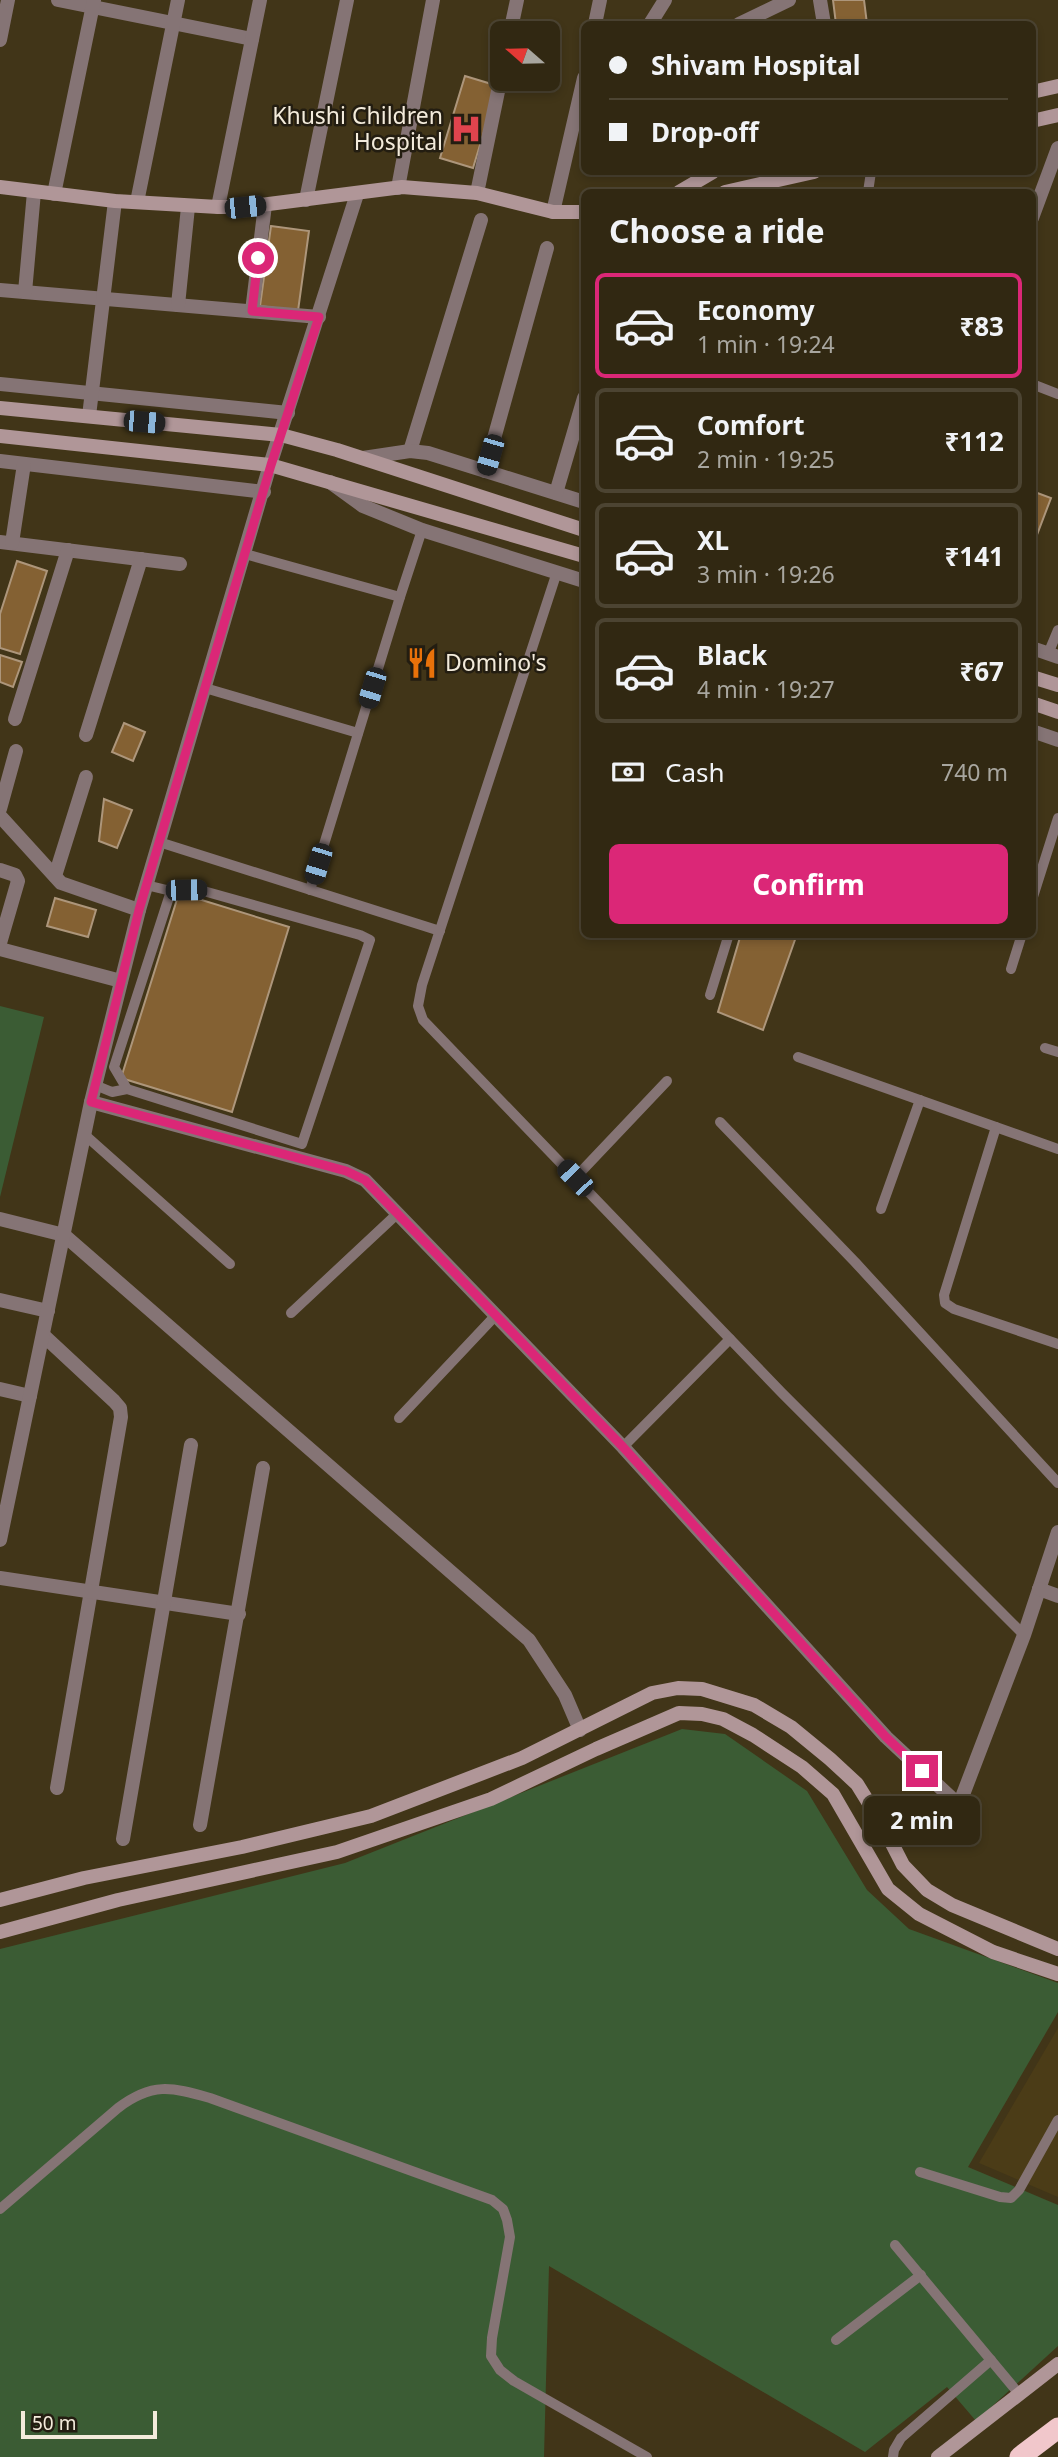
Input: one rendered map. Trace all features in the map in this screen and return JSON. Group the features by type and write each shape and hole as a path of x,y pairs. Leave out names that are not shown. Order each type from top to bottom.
{"highway":[{"path":"1020,2457 1058,2428"}],"street":[{"path":"58,0 93,4 252,39"},
{"path":"137,202 178,0"},
{"path":"218,207 260,0"},
{"path":"306,200 347,0"},
{"path":"397,188 433,0"},
{"path":"513,21 517,0"},
{"path":"596,21 600,0"},
{"path":"652,21 665,0"},
{"path":"745,21 789,0"},
{"path":"820,0 824,21"},
{"path":"0,40 5,2"},
{"path":"54,194 93,4"},
{"path":"1036,91 1058,86"},
{"path":"477,193 498,91"},
{"path":"553,212 581,107"},
{"path":"1036,120 1058,115"},
{"path":"1036,207 1058,148"},
{"path":"683,189 708,175"},
{"path":"738,189 801,175"},
{"path":"0,187 188,207 265,205 397,188 442,189 477,193 553,212 581,212"},
{"path":"25,292 34,192"},
{"path":"0,1540 6,1483 30,1396 91,1102 139,910 271,465 357,194"},
{"path":"89,416 115,201"},
{"path":"252,311 265,205"},
{"path":"178,305 188,207"},
{"path":"410,451 481,220"},
{"path":"485,471 547,247"},
{"path":"0,290 319,317"},
{"path":"0,384 288,413"},
{"path":"0,408 281,435 363,458 581,529"},
{"path":"556,493 581,408"},
{"path":"0,436 271,465 581,555"},
{"path":"363,458 410,451 428,453 581,501"},
{"path":"0,461 264,492"},
{"path":"24,464 6,543 180,564"},
{"path":"327,480 363,506 422,530 581,580"},
{"path":"15,719 68,550"},
{"path":"86,735 141,559"},
{"path":"1036,649 1053,655"},
{"path":"1036,678 1058,685"},
{"path":"1036,704 1058,712"},
{"path":"1036,732 1058,740"},
{"path":"0,809 16,751"},
{"path":"55,876 86,777"},
{"path":"0,816 55,876 69,887 139,910"},
{"path":"0,870 15,875 18,881 0,943"},
{"path":"0,949 121,981"},
{"path":"91,1102 346,1171 365,1180 623,1447 886,1737 959,1805 1024,1635 1058,1532"},
{"path":"0,1219 64,1235 529,1640 565,1695 580,1730"},
{"path":"0,1300 48,1311"},
{"path":"43,1335 120,1408 121,1417 57,1787"},
{"path":"0,1389 30,1396"},
{"path":"123,1839 191,1445"},
{"path":"200,1825 263,1468"},
{"path":"0,1578 239,1615"},
{"path":"1040,1589 1058,1596"},
{"path":"0,1900 83,1878 242,1847 371,1816 522,1758 652,1693 678,1688 702,1689 754,1705 791,1727 857,1784 903,1865 928,1890 951,1905 1058,1949"},
{"path":"0,1932 118,1900 337,1852 491,1799 678,1713 702,1714 723,1719 803,1767 833,1794 888,1889 919,1914 993,1952 1058,1974"},
{"path":"938,2457 1058,2364"}],"lane":[{"path":"1036,386 1058,394"},
{"path":"310,890 422,530"},
{"path":"245,554 400,597"},
{"path":"557,572 422,985 418,1006 423,1020 730,1339 1024,1635"},
{"path":"1053,655 1058,630"},
{"path":"205,688 358,733"},
{"path":"1036,887 1058,818"},
{"path":"159,842 440,931"},
{"path":"95,1085 112,1092 127,1089 302,1143 370,940 200,890 171,891 146,885"},
{"path":"127,1089 114,1067 171,891"},
{"path":"710,995 728,938"},
{"path":"1011,969 1020,938"},
{"path":"1045,1048 1058,1052"},
{"path":"798,1057 1058,1149"},
{"path":"575,1178 667,1081"},
{"path":"881,1209 920,1100"},
{"path":"720,1122 874,1282 1058,1483"},
{"path":"996,1127 944,1295 946,1303 954,1309 1058,1344"},
{"path":"85,1135 230,1264"},
{"path":"290,1313 397,1214"},
{"path":"399,1418 496,1315"},
{"path":"623,1447 730,1339"},
{"path":"0,2209 118,2108 135,2095 156,2089 180,2090 209,2098 492,2200 502,2209 510,2237 491,2356 500,2370 514,2381 625,2452 647,2457"},
{"path":"920,2172 1011,2198 1019,2190 1058,2120"},
{"path":"895,2245 1020,2395"},
{"path":"836,2340 920,2276"},
{"path":"893,2457 901,2438 990,2360"},
{"path":"1033,2457 1058,2439"}],"shaded area":[{"path":"1058,2028 1058,2197 979,2163"}],"green space":[{"path":"0,1006 44,1017 0,1197"},
{"path":"682,1729 725,1734 807,1791 867,1890 909,1929 1058,1983 1058,2012 968,2167 1058,2205 1058,2346 976,2421 947,2387 865,2452 549,2266 544,2457 0,2457 0,1949 345,1863"}],"building":[{"path":"833,0 864,0 867,21 836,21"},
{"path":"465,76 490,84 490,91 496,91 473,168 440,158"},
{"path":"271,226 309,231 298,311 260,306"},
{"path":"1036,492 1051,498 1036,537"},
{"path":"17,561 47,571 20,654 0,648 0,614"},
{"path":"0,655 22,662 13,687 0,682"},
{"path":"124,723 145,732 133,761 112,752"},
{"path":"104,799 132,810 117,848 99,841"},
{"path":"179,893 289,927 232,1112 121,1078"},
{"path":"55,898 96,910 88,937 47,926"},
{"path":"740,938 796,938 763,1030 718,1012"}],"place":[{"name":"Khushi Children Hospital","path":"466,129"},
{"name":"Domino's","path":"422,663"}],"route":[{"path":"258,258 252,311 319,317 271,465 139,910 91,1102 346,1171 365,1180 623,1447 886,1737 922,1771"}]}
